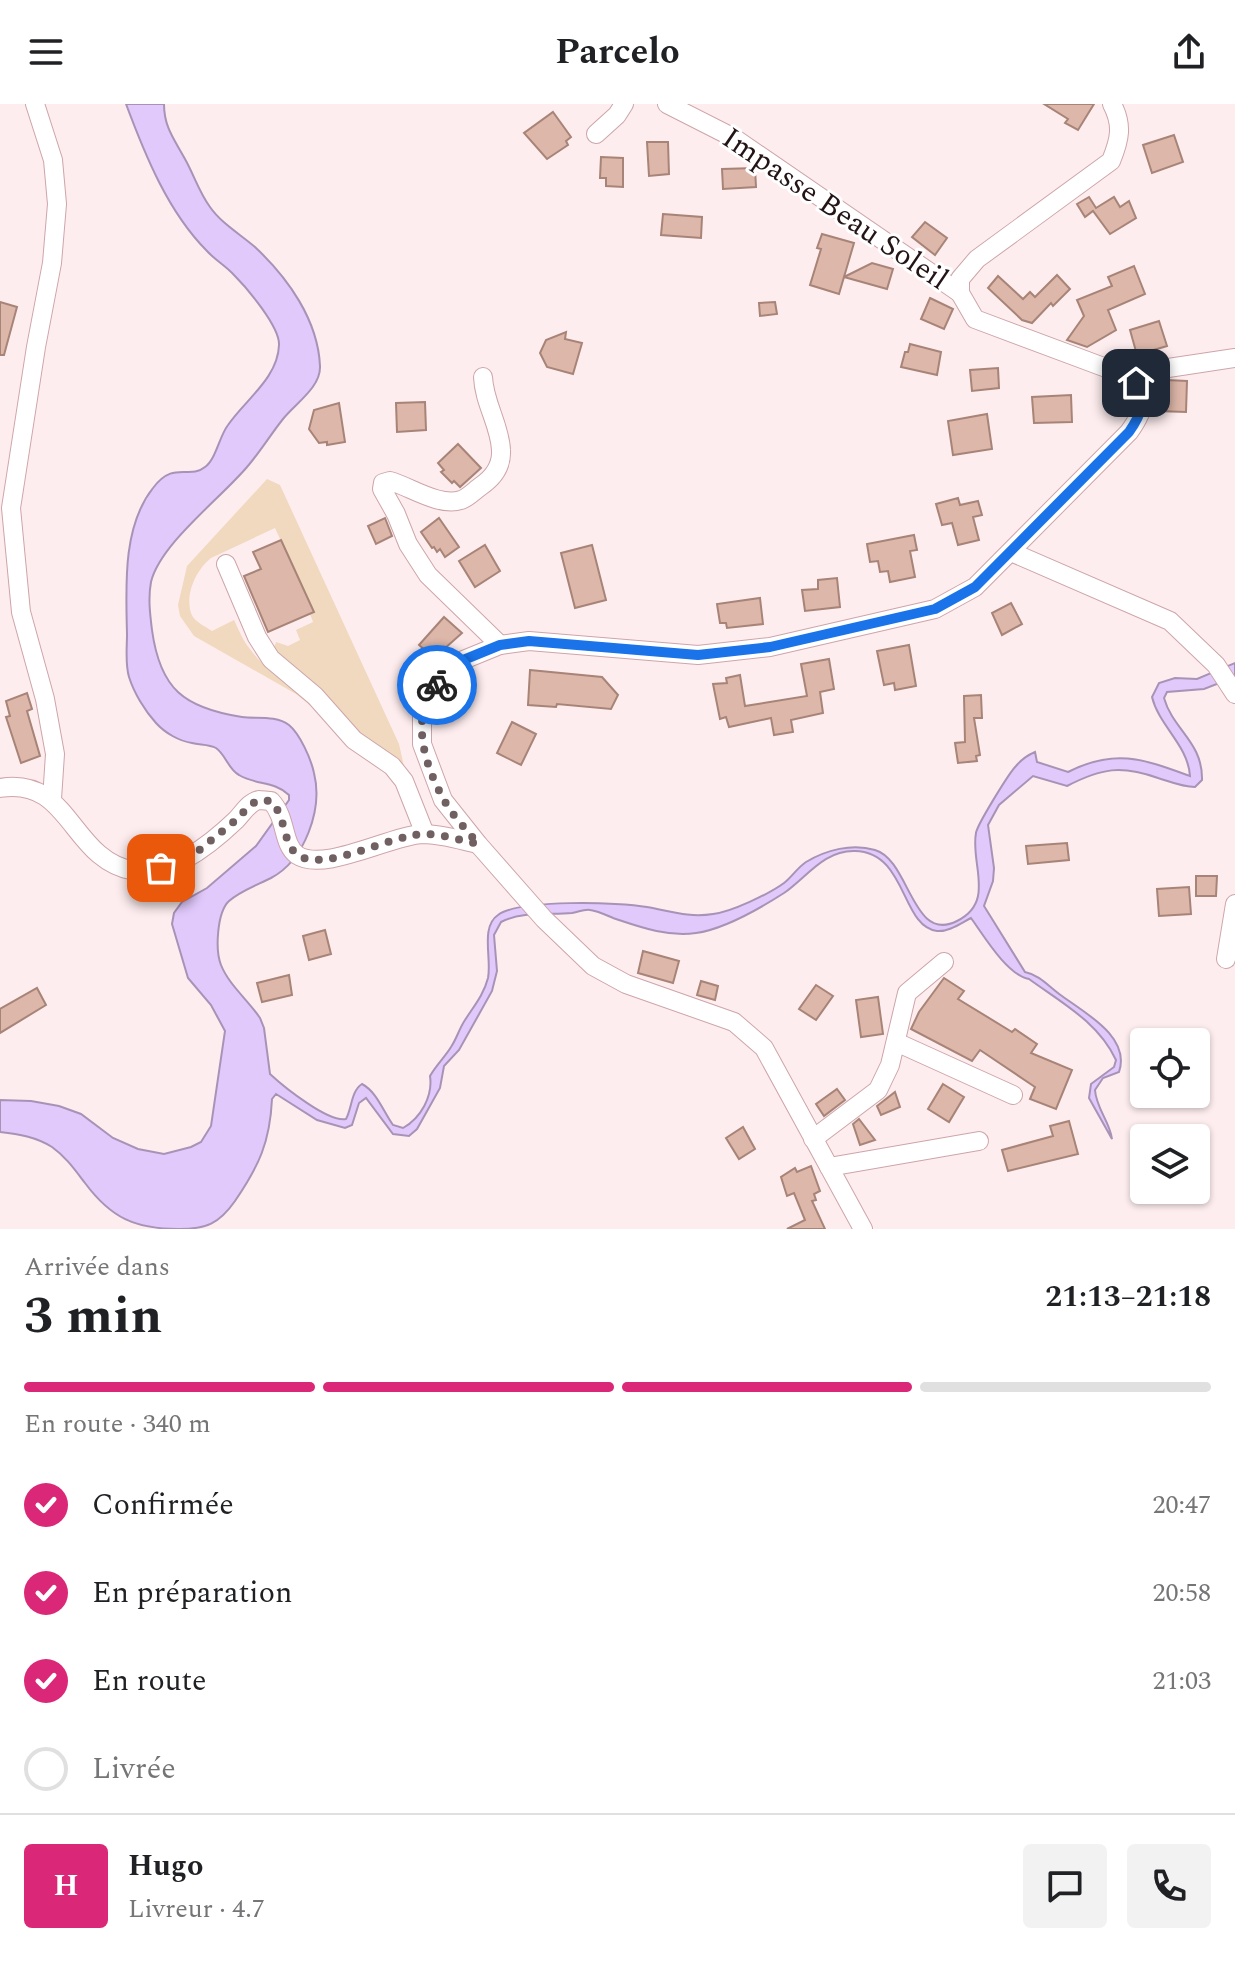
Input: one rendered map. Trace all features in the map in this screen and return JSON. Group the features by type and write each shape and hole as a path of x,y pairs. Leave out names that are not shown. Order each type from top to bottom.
{"street":[{"path":"35,104 53,160 57,204 52,263 11,508 21,612 45,699 55,754 52,799"},
{"path":"596,134 624,104"},
{"name":"Impasse Beau Soleil","path":"667,104 734,138 960,293 975,319 1110,368 1136,383"},
{"path":"960,293 960,279 977,259 1111,161 1120,137 1119,117 1112,104"},
{"path":"863,1229 764,1048 734,1022 626,984 593,966 544,919 478,844 443,800 422,744 422,716 430,692 456,663 500,645 529,641 698,655 770,647 935,609 975,587 1129,432 1139,417 1143,402 1136,383 1155,370 1235,358"},
{"path":"483,377 483,391 501,449 499,467 491,479 464,500 451,502 390,481 383,483 382,489 408,544 428,575 500,645"},
{"path":"1011,552 1170,621 1216,665 1235,694"},
{"path":"226,564 257,637 271,659 315,696 354,740 392,766 404,781 425,834"},
{"path":"0,788 30,788 52,799 82,838 110,863 136,872 161,868 192,856 251,804 260,800 271,801 280,811 287,840 296,854 307,859 338,856 399,837 425,834 478,844"},
{"path":"1226,959 1235,904"},
{"path":"813,1139 878,1090 890,1065 907,993 944,962"},
{"path":"896,1042 1013,1095"},
{"path":"829,1167 979,1141"}],"shaded area":[{"path":"126,104 164,104 170,133 206,201 214,213 255,247 290,286 307,316 318,349 319,374 312,388 283,419 247,467 166,552 151,582 150,594 156,650 161,667 178,692 190,701 222,713 284,722 301,740 314,773 316,802 309,832 302,846 283,870 229,901 220,922 218,941 221,965 260,1018 270,1074 307,1103 338,1119 346,1119 354,1095 362,1084 376,1097 393,1125 403,1128 420,1112 428,1099 430,1076 451,1047 484,989 489,970 489,927 498,915 526,906 594,903 634,905 688,915 721,913 769,892 814,858 831,851 857,847 875,850 887,857 930,921 942,925 957,921 969,913 979,893 976,833 987,810 1020,762 1035,752 1037,762 1068,772 1100,760 1129,759 1190,776 1184,755 1152,697 1159,683 1175,678 1197,679 1235,663 1235,677 1204,689 1167,692 1164,698 1198,756 1202,780 1195,787 1122,770 1101,772 1067,786 1033,776 999,805 988,825 994,868 984,906 1025,972 1040,979 1093,1018 1104,1027 1118,1048 1121,1059 1119,1072 1103,1078 1095,1090 1112,1139 1089,1098 1091,1084 1114,1067 1116,1060 1099,1035 1066,1005 1012,970 971,918 941,931 925,926 916,917 885,863 872,855 855,851 834,855 774,899 742,918 707,931 685,934 664,932 588,910 527,915 501,922 494,935 497,971 492,991 459,1050 444,1066 440,1088 417,1129 409,1136 393,1134 366,1098 359,1103 352,1125 345,1128 317,1120 276,1094 272,1099 266,1141 251,1176 223,1215 204,1226 189,1229 149,1227 125,1219 104,1205 66,1159 52,1147 27,1136 0,1132 0,1100 31,1101 81,1114 113,1138 138,1149 164,1154 201,1142 211,1126 225,1031 211,1005 188,978 172,924 174,913 182,902 207,888 256,846 289,800 289,795 278,787 235,772 216,748 182,740 164,730 140,702 128,672 128,558 143,504 153,488 168,475 193,472 209,463 228,425 273,368 279,345 269,318 254,298 193,236 169,201"},
{"path":"267,479 280,485 399,744 405,771 368,746 273,651 276,642 288,646 300,640 296,630 313,622 310,614 314,612 275,528 206,563 196,576 191,590 191,613 212,631 234,620 257,658 317,711 296,694 194,636 180,616 178,605 187,566"}],"building":[{"path":"1044,104 1094,104 1078,130 1065,123 1068,119"},
{"path":"553,112 571,137 566,141 568,145 547,159 524,133"},
{"path":"1174,135 1183,162 1152,173 1143,145"},
{"path":"647,142 668,142 669,174 649,176"},
{"path":"601,157 623,158 623,187 606,186 606,178 600,178"},
{"path":"755,168 756,187 723,189 722,169"},
{"path":"1089,197 1096,208 1114,197 1120,207 1129,201 1136,218 1110,234 1093,211 1085,217 1077,204"},
{"path":"663,214 702,217 701,238 661,235"},
{"path":"925,222 947,238 935,255 912,237"},
{"path":"822,234 854,243 839,294 810,285 821,249 817,248"},
{"path":"872,263 893,269 887,289 844,277"},
{"path":"1134,266 1145,294 1108,310 1116,330 1087,347 1067,340 1084,316 1077,300 1112,286 1108,277"},
{"path":"1057,275 1070,289 1032,323 1022,320 988,288 998,276 1023,299 1030,292 1035,297"},
{"path":"930,298 953,309 944,329 921,319"},
{"path":"0,302 17,307 4,355 0,355"},
{"path":"775,302 777,314 760,316 759,303"},
{"path":"1159,321 1167,346 1137,355 1130,330"},
{"path":"566,332 565,339 582,343 573,374 547,367 540,353 546,340"},
{"path":"910,344 941,352 937,375 901,367"},
{"path":"998,368 999,388 972,391 970,370"},
{"path":"1166,380 1187,381 1186,412 1157,411 1158,383"},
{"path":"1071,395 1072,422 1034,423 1032,397"},
{"path":"425,402 426,430 397,432 396,403"},
{"path":"339,403 345,442 319,443 309,429 314,410"},
{"path":"987,414 992,449 953,455 948,421"},
{"path":"458,444 481,468 460,487 441,472 444,470 438,463"},
{"path":"958,498 960,505 978,501 982,515 973,517 979,540 958,545 952,523 942,525 936,504"},
{"path":"385,518 392,536 376,544 368,526"},
{"path":"439,518 459,547 445,557 440,549 437,552 432,548 421,532"},
{"path":"914,535 917,550 910,551 915,577 890,582 888,571 880,572 878,561 870,562 867,544"},
{"path":"281,540 314,612 268,632 244,576 261,569 253,552"},
{"path":"485,545 500,571 475,587 459,561"},
{"path":"592,545 606,600 575,608 561,553"},
{"path":"837,578 840,607 805,611 802,590 818,589 818,580"},
{"path":"760,598 763,624 727,628 726,623 720,623 717,604"},
{"path":"1011,603 1022,624 1002,635 992,613"},
{"path":"444,617 462,633 434,658 419,645"},
{"path":"909,645 916,686 895,690 894,683 884,685 877,651"},
{"path":"829,659 834,689 820,692 823,713 791,720 793,732 774,735 771,718 729,727 726,717 720,719 713,684 727,683 726,678 740,675 745,706 807,696 801,664"},
{"path":"530,670 602,677 618,695 611,709 528,705"},
{"path":"27,693 32,709 27,711 40,756 21,763 6,717 10,716 6,701"},
{"path":"981,695 982,718 974,718 980,755 976,756 977,761 958,763 955,743 965,742 964,696"},
{"path":"512,722 536,734 521,765 497,753"},
{"path":"1067,843 1069,860 1028,864 1026,846"},
{"path":"1196,876 1217,876 1216,896 1196,896"},
{"path":"1189,887 1191,914 1159,916 1157,889"},
{"path":"325,930 331,954 309,960 303,936"},
{"path":"643,951 679,961 673,983 638,973"},
{"path":"289,975 292,995 262,1002 257,983"},
{"path":"944,978 964,991 958,999 1037,1044 1031,1053 1072,1070 1056,1109 1030,1099 1035,1087 980,1050 972,1061 911,1029 919,1012"},
{"path":"701,981 718,986 715,1000 697,995"},
{"path":"816,985 833,996 816,1020 799,1009"},
{"path":"37,988 46,1005 0,1033 0,1009"},
{"path":"878,997 883,1034 861,1037 856,1000"},
{"path":"943,1084 964,1097 949,1122 928,1109"},
{"path":"837,1089 845,1100 824,1116 816,1104"},
{"path":"895,1092 900,1107 881,1115 877,1106"},
{"path":"859,1119 875,1140 860,1145 853,1124"},
{"path":"1069,1121 1078,1154 1008,1171 1002,1150 1053,1136 1050,1126"},
{"path":"743,1127 755,1149 739,1159 726,1138"},
{"path":"811,1166 820,1191 814,1194 816,1200 812,1201 825,1229 787,1229 805,1220 794,1193 787,1196 781,1177 795,1168 797,1172"}],"way so far":[{"path":"161,868 192,856 251,804 260,800 271,801 280,811 287,840 296,854 307,859 321,860 399,837 425,834 478,844 443,800 422,744 422,716 430,692 437,685"}],"route":[{"path":"437,685 456,663 500,645 529,641 698,655 770,647 935,609 975,587 1129,432 1139,417 1143,402 1136,383"}]}
